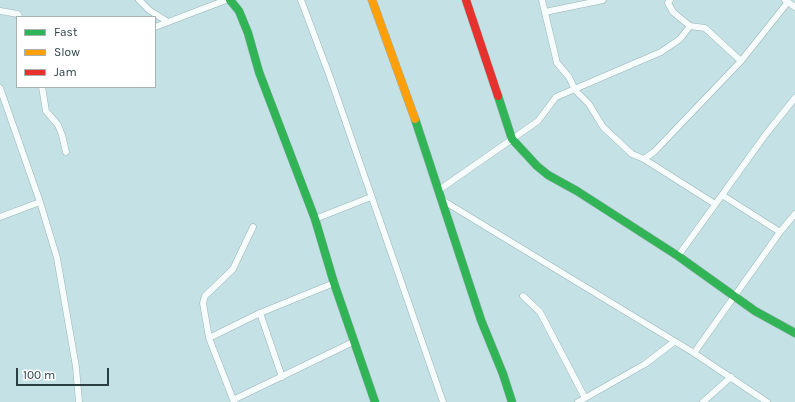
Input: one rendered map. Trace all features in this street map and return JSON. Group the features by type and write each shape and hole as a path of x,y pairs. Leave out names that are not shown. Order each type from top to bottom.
{"street":[{"path":"139,0 149,10 168,22"},
{"path":"156,27 226,0"},
{"path":"230,0 239,11 248,33 259,72 314,219 334,283 375,402"},
{"path":"301,0 330,77 443,402"},
{"path":"372,0 439,190 480,320 503,374 512,402"},
{"path":"466,0 512,139 537,166 548,175 577,191 678,256 771,321 795,333"},
{"path":"542,0 557,62 569,77 575,90 589,104 603,127 632,154 644,159 715,204"},
{"path":"544,12 603,0"},
{"path":"670,0 668,3 673,12 690,26 701,26 705,28 741,61"},
{"path":"644,159 654,152 741,61 787,1 795,7"},
{"path":"0,11 18,14 19,16"},
{"path":"439,190 538,121 556,97 661,52 680,39 690,26"},
{"path":"0,88 40,202 57,258 76,367 80,402"},
{"path":"42,88 46,111 58,125 66,152"},
{"path":"678,256 766,134 795,98"},
{"path":"654,152 658,168"},
{"path":"722,195 780,232"},
{"path":"314,219 371,197"},
{"path":"442,200 694,353 767,402"},
{"path":"0,217 40,202"},
{"path":"694,353 780,232 795,214"},
{"path":"253,227 232,270 205,296 203,303 209,338 233,401 354,342"},
{"path":"209,338 260,313 334,283"},
{"path":"523,296 540,312 585,398"},
{"path":"260,313 282,377"},
{"path":"578,402 645,364 674,342"},
{"path":"703,402 731,377"}],"traffic: fast":[{"path":"230,0 239,11 248,33 259,72 315,219 334,283 375,402"},
{"path":"498,96 512,139 537,166 548,175 577,191 678,256 755,311 795,333"},
{"path":"415,119 481,320 503,374 512,402"}],"traffic: slow":[{"path":"372,0 415,119"}],"traffic: jam":[{"path":"466,0 498,96"}]}
